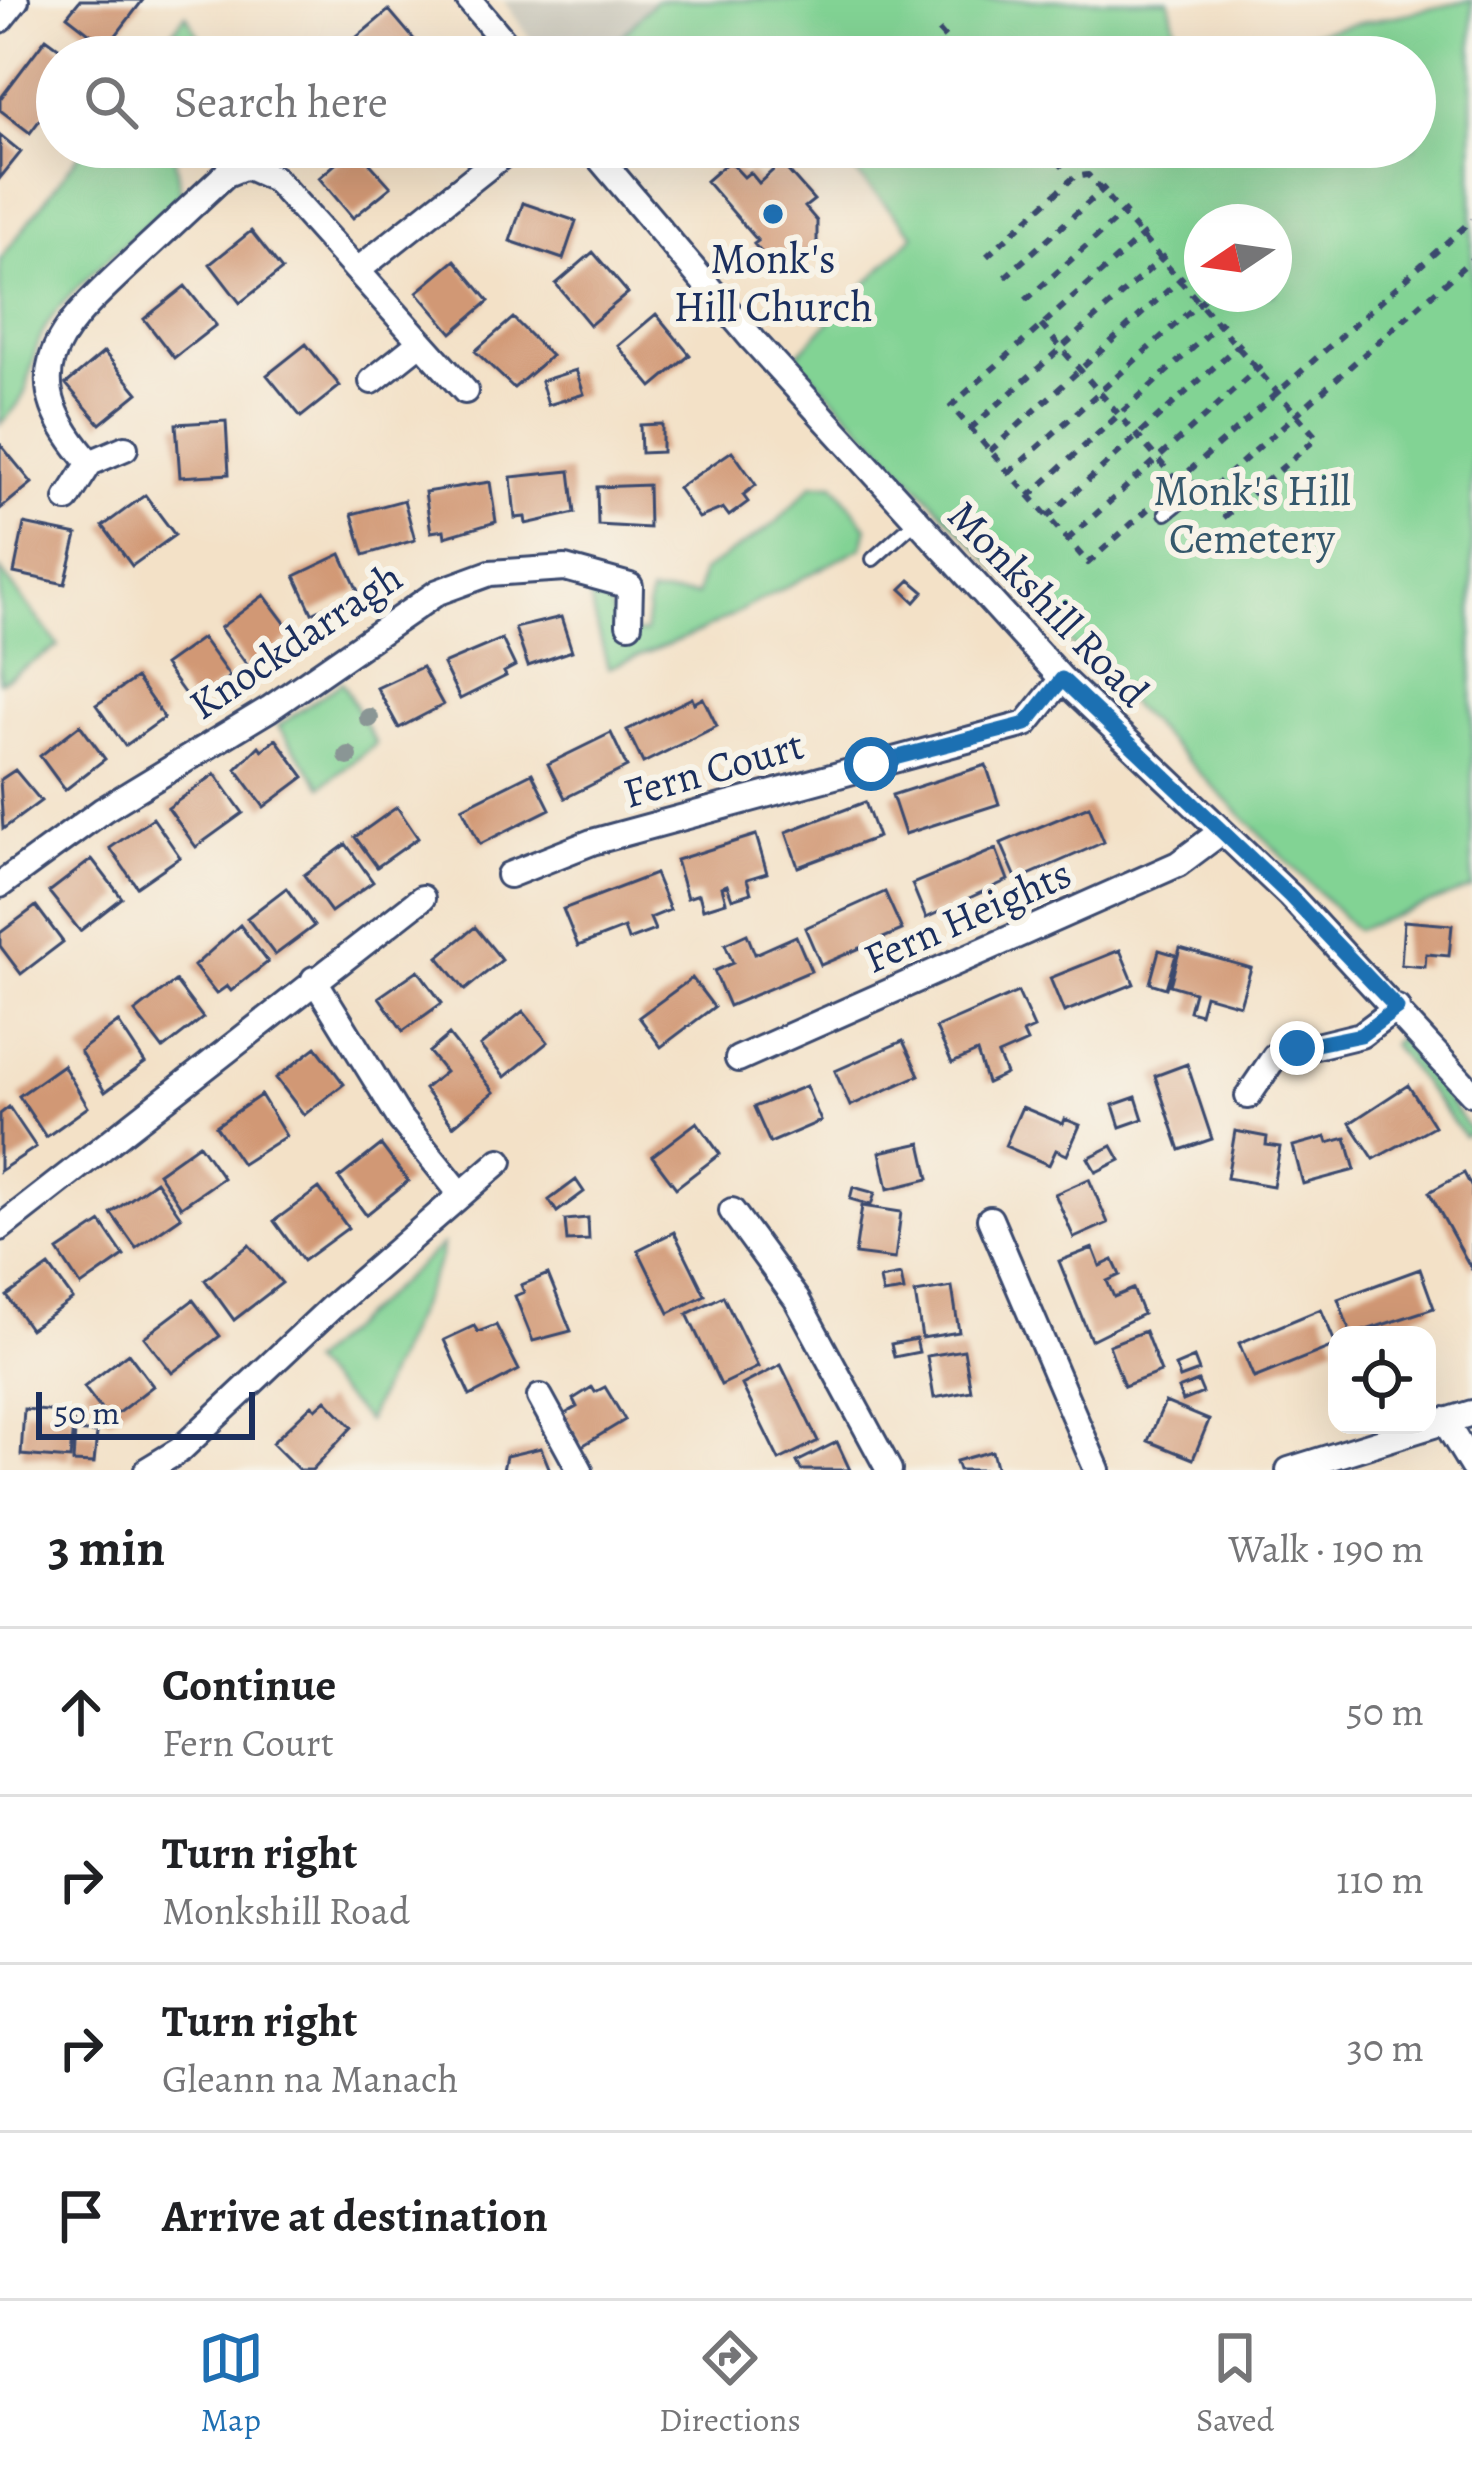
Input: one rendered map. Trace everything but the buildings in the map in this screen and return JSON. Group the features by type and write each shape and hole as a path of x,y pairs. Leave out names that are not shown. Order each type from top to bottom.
{"street":[{"path":"0,20 16,0"},
{"path":"475,2 502,36"},
{"path":"90,463 64,433 49,393 52,355 70,320 226,174 241,168"},
{"path":"250,168 275,179 465,391"},
{"path":"358,270 487,168"},
{"name":"Monkshill Road","path":"608,168 1062,679 1397,1008 1472,1093"},
{"path":"372,381 421,342"},
{"path":"67,499 90,463 125,448"},
{"name":"Knockdarragh","path":"0,885 103,810 269,710 438,592 490,573 565,568 630,586 629,624"},
{"name":"Fern Court","path":"509,875 592,842 1026,724 1062,679"},
{"name":"Fern Heights","path":"738,1059 1178,864 1222,832"},
{"path":"0,1228 422,898"},
{"path":"314,979 400,1119 460,1193"},
{"path":"1248,1096 1275,1056 1361,1035 1397,1008"},
{"path":"147,1470 210,1423 500,1161"},
{"path":"732,1210 797,1300 889,1470"},
{"path":"990,1219 1097,1470"},
{"path":"540,1397 580,1470"},
{"path":"1289,1470 1472,1413"},
{"path":"1444,1420 1472,1466"}],"lane":[{"path":"1166,513 1199,493"},
{"path":"874,559 917,520"}],"path":[{"path":"939,31 943,36"},
{"path":"987,256 1074,177 1088,175 1140,237 1165,256 1184,285"},
{"path":"1005,277 1109,184"},
{"path":"1026,300 1130,208"},
{"path":"1184,476 1472,220"},
{"path":"1041,325 1178,482 1088,563 951,406 1041,325 1148,230"},
{"path":"970,429 1165,256"},
{"path":"1199,493 1298,415 1472,259"},
{"path":"990,451 1184,276"},
{"path":"1009,473 1189,312"},
{"path":"1212,312 1317,438 1316,445 1223,518"},
{"path":"1029,496 1221,322"},
{"path":"1047,517 1240,344"},
{"path":"1067,540 1260,366"}],"shaded area":[{"path":"503,0 656,0 621,36 528,36"}],"green space":[{"path":"656,0 1169,0 1177,36 621,36"},
{"name":"Monk's Hill Cemetery","path":"1472,0 1472,888 1356,930 1036,609 795,357 914,235 852,168 1436,168 1436,36 1298,36"},
{"path":"186,14 199,36 169,36"},
{"path":"69,168 176,168 181,195 66,300 42,334 26,391 0,424 0,260"},
{"path":"813,484 834,484 867,527 862,547 700,632 608,668 588,591 609,600 617,632 645,633 650,594 697,595 702,572 776,523"},
{"path":"0,570 59,646 0,682"},
{"path":"342,682 376,744 322,786 278,726"},
{"path":"1398,1038 1472,1132 1464,1136 1392,1044"},
{"path":"442,1245 441,1257 367,1421 309,1363"}],"place":[{"name":"Monk's Hill Church","path":"773,214"}],"route":[{"path":"871,764 1026,724 1062,679 1290,896 1397,1008 1361,1035 1297,1048"}]}
